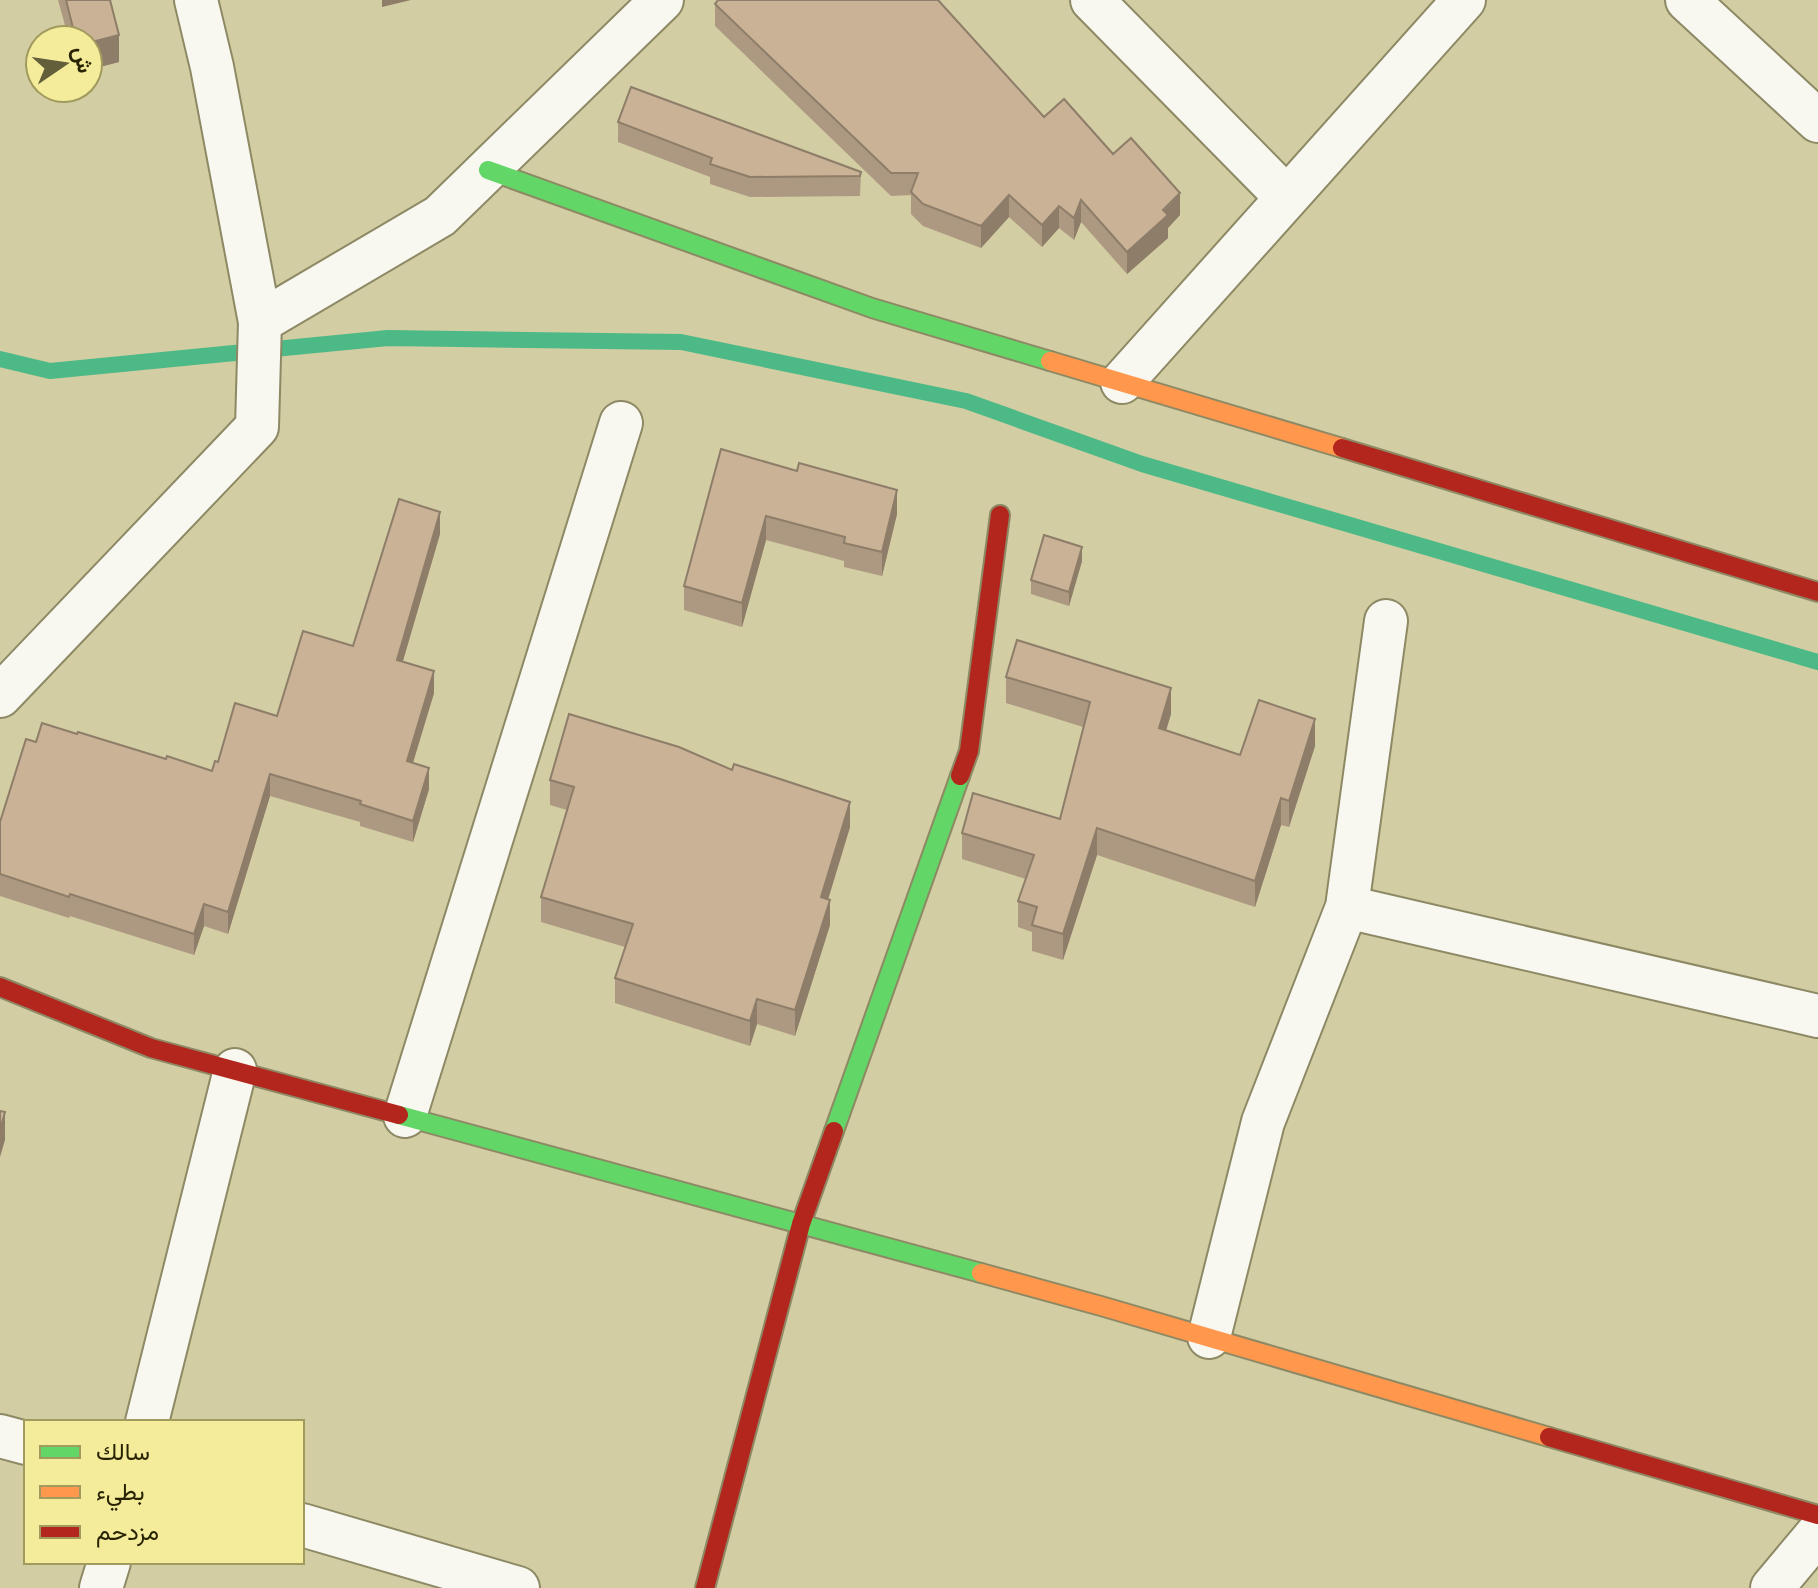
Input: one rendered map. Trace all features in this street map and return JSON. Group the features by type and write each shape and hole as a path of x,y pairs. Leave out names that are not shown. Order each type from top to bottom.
{"street":[{"path":"0,696 257,427 260,322 212,67 196,0"},
{"path":"260,322 440,216 662,0"},
{"path":"1092,0 1286,197"},
{"path":"1122,382 1464,0"},
{"path":"1687,0 1818,121"},
{"path":"488,170 872,308 1818,592"},
{"path":"405,1116 621,423"},
{"path":"705,1588 801,1224 969,751 1000,515"},
{"path":"1209,1337 1263,1122 1347,907 1386,621"},
{"path":"1347,907 1818,1016"},
{"path":"0,987 151,1048 1209,1337 1818,1515"},
{"path":"148,1420 235,1070"},
{"path":"0,1436 24,1442"},
{"path":"304,1526 518,1588"},
{"path":"1772,1588 1818,1533"},
{"path":"101,1588 108,1564"}],"building":[{"path":"66,0 110,0 119,35 104,39 104,24 72,24"},
{"path":"718,0 938,0 1044,117 1064,99 1113,154 1131,138 1180,193 1163,210 1168,215 1127,252 1081,200 1074,218 1059,206 1042,225 1009,195 981,226 923,204 911,192 918,173 891,173 715,4"},
{"path":"631,87 861,172 860,176 750,177 710,164 712,158 618,122"},
{"path":"721,449 797,471 799,463 897,490 882,552 844,543 845,537 766,516 742,603 684,586"},
{"path":"399,499 440,512 397,660 434,671 407,761 429,768 413,821 360,804 361,801 270,774 228,912 204,904 194,934 0,874 0,822 26,739 36,742 42,723 212,771 215,761 218,762 235,703 277,716 303,631 353,646"},
{"path":"1044,535 1082,547 1069,592 1031,580"},
{"path":"1017,640 1171,688 1159,728 1240,755 1259,700 1315,719 1289,801 1281,798 1255,881 1097,828 1063,934 1032,925 1037,907 1018,901 1034,855 962,833 973,793 1060,819 1090,702 1006,677"},
{"path":"569,714 679,747 732,770 734,764 850,802 821,897 830,900 795,1010 757,999 750,1021 615,978 633,924 541,897 574,787 550,780"},
{"path":"0,1111 5,1112 0,1130"}],"waterway":[{"path":"0,359 50,371 388,338 681,342 966,401 1142,464 1818,662"}],"traffic: fast":[{"path":"488,170 872,308 1050,361"},
{"path":"834,1131 960,776"},
{"path":"399,1115 981,1273"}],"traffic: slow":[{"path":"1050,361 1342,448"},
{"path":"981,1273 1549,1437"}],"traffic: jam":[{"path":"1342,448 1818,592"},
{"path":"960,776 969,751 1000,515"},
{"path":"0,987 151,1048 399,1115"},
{"path":"705,1588 801,1224 834,1131"},
{"path":"1549,1437 1818,1515"}]}
